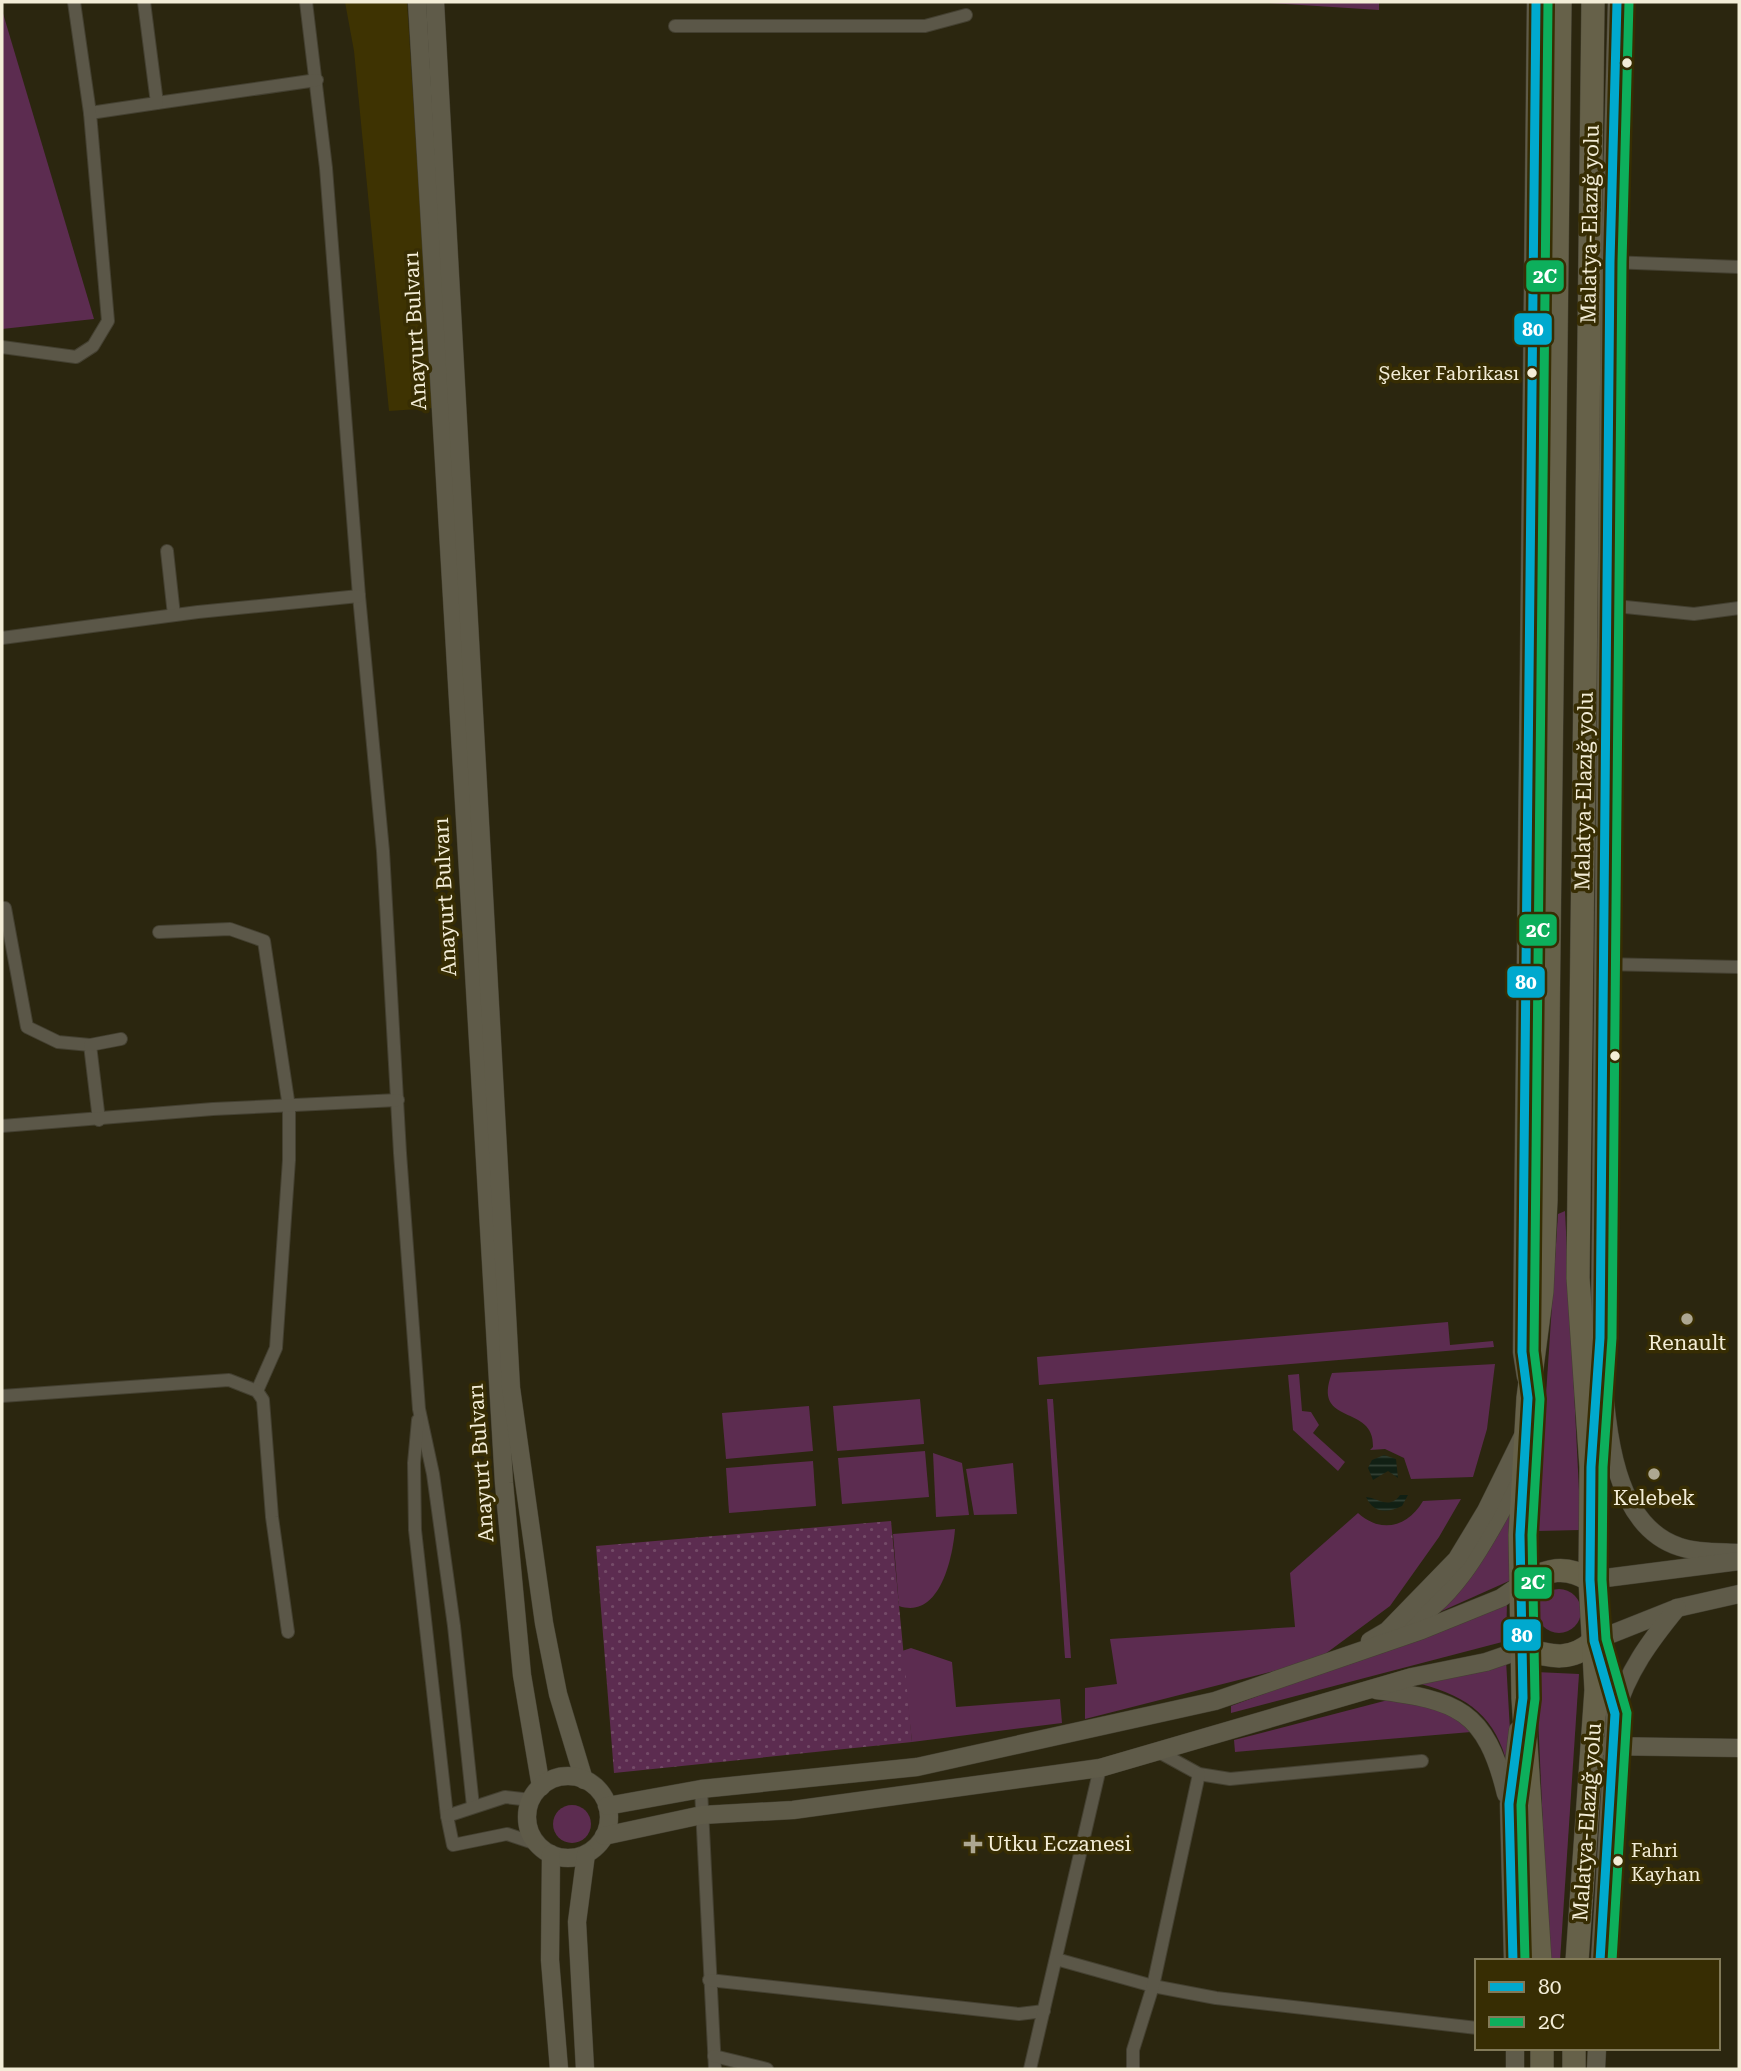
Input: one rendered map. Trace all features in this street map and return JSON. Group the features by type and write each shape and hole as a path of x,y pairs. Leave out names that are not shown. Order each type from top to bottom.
{"highway":[{"name":"Malatya-Elazığ yolu","path":"1522,1583 1520,1535 1528,1398 1542,1291 1546,1200 1560,2"},
{"name":"Malatya-Elazığ yolu","path":"1590,1580 1591,1466 1578,1278 1593,2"},
{"path":"1591,1466 1600,1338"},
{"path":"1553,1569 1566,1569 1590,1580 1594,1641 1570,1656 1555,1657 1524,1649 1522,1583 1553,1569"},
{"name":"Malatya-Elazığ yolu","path":"1577,1959 1603,1746 1596,1690 1594,1641"},
{"name":"Malatya-Elazığ yolu","path":"1524,1649 1522,1698 1540,1959"},
{"path":"1542,2050 1542,2069"},
{"path":"1574,2050 1574,2069"}],"street":[{"path":"2,348 76,357 93,346 108,321 90,113 74,2"},
{"path":"144,2 157,103"},
{"path":"306,2 317,80 340,331 359,596 383,851 419,1409 433,1474 454,1626 473,1806"},
{"name":"Anayurt Bulvarı","path":"417,2 504,1483 536,1794"},
{"name":"Anayurt Bulvarı","path":"435,2 511,1388 544,1623 558,1694 584,1780"},
{"path":"1528,1398 1522,1338 1536,2"},
{"path":"1617,2 1610,261 1601,964 1600,1338 1609,1429 1616,1467 1633,1511 1652,1531 1680,1547 1739,1553"},
{"path":"675,26 925,26 966,15"},
{"path":"90,113 317,80"},
{"path":"1610,261 1739,267"},
{"path":"167,551 174,615"},
{"path":"2,639 174,615 359,596"},
{"path":"1606,605 1694,614 1739,608"},
{"path":"5,908 8,953 27,1027 58,1042 90,1045 121,1039"},
{"path":"159,932 230,929 264,941 289,1107 288,1187 276,1348 257,1391"},
{"path":"1601,964 1739,967"},
{"path":"90,1045 99,1121"},
{"path":"2,1126 99,1121 213,1109 398,1100"},
{"path":"2,1396 229,1380 257,1391 263,1400 272,1517 288,1632"},
{"path":"419,1409 414,1463 415,1530 447,1816 453,1845 507,1834 570,1858 586,1854 604,1836 609,1818 602,1795 584,1780 563,1777 536,1794 505,1797 447,1816"},
{"path":"1387,1632 1457,1559 1486,1511 1527,1428"},
{"path":"1332,1663 1387,1632 1418,1620 1442,1597 1487,1536 1524,1470"},
{"path":"1590,1580 1739,1561"},
{"path":"607,1806 701,1789 901,1770 971,1758 1216,1702 1332,1663 1501,1598 1522,1583"},
{"path":"1615,1714 1594,1641 1677,1608 1739,1594"},
{"path":"1600,1959 1603,1746 1627,1678 1648,1643 1677,1608"},
{"path":"604,1836 702,1815 793,1810 1100,1768 1412,1677 1486,1662 1524,1649"},
{"path":"1371,1689 1446,1702 1472,1721 1497,1754 1509,1804"},
{"path":"1513,1959 1509,1804 1522,1698"},
{"path":"1603,1746 1739,1748"},
{"path":"1159,1752 1199,1774 1230,1779 1422,1761"},
{"path":"1030,2069 1100,1768"},
{"path":"1133,2069 1133,2050 1153,1986 1199,1774"},
{"path":"701,1789 715,2063 767,2069"},
{"path":"536,1794 528,1825 544,1849 559,2069"},
{"path":"585,2069 577,1922 586,1854"},
{"path":"1056,1959 1153,1986 1216,1998 1475,2028"},
{"path":"709,1980 1019,2014 1044,2011"},
{"path":"1515,2050 1515,2069"},
{"path":"1596,2069 1597,2050"}],"shaded area":[{"path":"345,2 407,2 433,408 389,411 354,51"},
{"path":"1255,2 1379,2 1379,10"},
{"path":"2,10 94,319 2,329"},
{"path":"1565,1211 1581,1530 1537,1531 1558,1214"},
{"path":"1448,1322 1450,1345 1493,1341 1494,1347 1039,1385 1037,1357"},
{"path":"1495,1364 1487,1429 1473,1477 1411,1479 1404,1458 1385,1449 1370,1450 1373,1447 1371,1433 1364,1424 1336,1409 1330,1401 1328,1390 1332,1373"},
{"path":"1299,1374 1302,1411 1311,1412 1319,1425 1313,1433 1345,1462 1338,1471 1293,1430 1288,1375"},
{"path":"920,1399 924,1444 837,1451 833,1406"},
{"path":"1047,1399 1053,1399 1071,1658 1065,1658"},
{"path":"809,1406 813,1451 726,1459 722,1413"},
{"path":"925,1451 929,1497 842,1504 838,1458"},
{"path":"933,1453 962,1463 969,1515 936,1517"},
{"path":"1384,1455 1396,1459 1398,1478 1388,1471 1373,1480 1368,1468 1372,1460"},
{"path":"813,1461 816,1506 729,1513 726,1468"},
{"path":"1013,1463 1017,1514 974,1515 966,1469"},
{"path":"1511,1494 1509,1581 1397,1631"},
{"path":"1400,1495 1408,1495 1402,1506 1386,1511 1373,1507 1366,1497 1392,1502"},
{"path":"1461,1499 1439,1537 1390,1606 1317,1660 1085,1719 1085,1688 1117,1684 1110,1639 1295,1627 1290,1573 1358,1513 1376,1524 1394,1525 1410,1517 1423,1501"},
{"path":"891,1521 912,1742 614,1773 596,1546"},
{"path":"955,1529 947,1569 934,1595 925,1604 913,1608 899,1606 893,1534"},
{"path":"1559,1589 1568,1590 1575,1595 1580,1602 1580,1620 1575,1627 1568,1632 1559,1633 1550,1632 1543,1627 1538,1620 1537,1611 1538,1602 1543,1595 1550,1590"},
{"path":"1507,1603 1506,1641 1231,1713 1231,1706"},
{"path":"911,1648 952,1662 956,1707 1060,1699 1062,1723 912,1742 902,1651"},
{"path":"1506,1660 1512,1766 1508,1767 1496,1735 1478,1712 1453,1695 1421,1684"},
{"path":"1536,1672 1579,1674 1560,1959 1549,1959"},
{"path":"1388,1700 1444,1704 1471,1732 1235,1752 1234,1740"},
{"path":"572,1805 585,1811 591,1824 585,1837 572,1843 559,1837 553,1824 559,1811"}],"transit line":[{"name":"80","path":"1513,1959 1509,1804 1523,1698 1520,1535 1528,1398 1522,1352 1536,2"},
{"name":"2C","path":"1525,1959 1521,1805 1535,1699 1532,1535 1540,1399 1534,1351 1548,2"},
{"name":"80","path":"1600,1959 1615,1714 1594,1641 1590,1580 1591,1467 1600,1338 1610,262 1617,2"},
{"name":"2C","path":"1612,1959 1627,1713 1606,1639 1602,1580 1603,1467 1612,1338 1622,262 1629,2"}],"place":[{"name":"Şeker Fabrikası","path":"1532,373"},
{"name":"Renault","path":"1687,1319"},
{"name":"Kelebek","path":"1654,1474"},
{"name":"Utku Eczanesi","path":"973,1844"},
{"name":"Fahri Kayhan","path":"1618,1861"}]}
